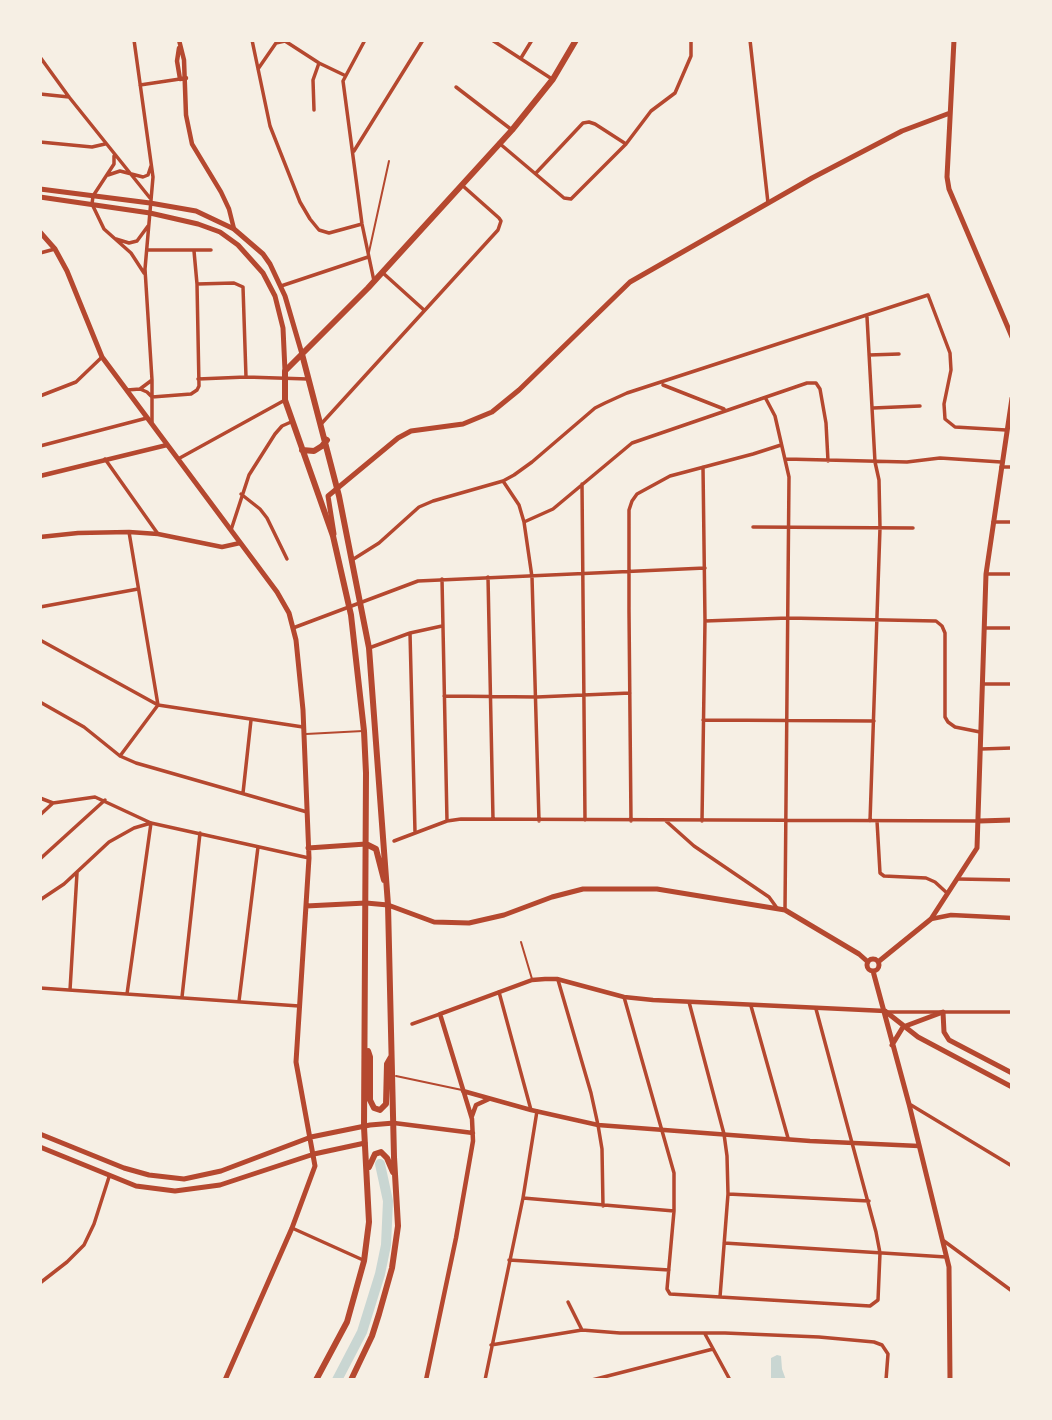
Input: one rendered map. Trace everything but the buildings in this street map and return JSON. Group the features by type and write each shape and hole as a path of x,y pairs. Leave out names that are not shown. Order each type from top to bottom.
{"main road":[{"path":"285,375 512,130 553,79 576,40"},
{"path":"954,40 947,177 949,189 1010,323 1012,337"},
{"path":"316,1380 347,1322 364,1261 369,1222 365,1143 368,1126 364,731 349,606 327,500 330,493 398,438 411,431 463,424 492,412 519,390 630,282 880,142 950,113"},
{"path":"40,189 150,200 196,211 234,229 263,254 281,286 327,440 369,648 387,885 398,1226 392,1268 372,1336 351,1380"},
{"path":"40,197 198,223 220,232 252,258 275,296 283,328 285,400 334,536"},
{"path":"40,232 55,249 74,285 102,356 277,592 289,613 293,628 304,730 309,858 296,1062 314,1154 313,1177 225,1380"},
{"path":"878,962 930,919 977,848 986,574 1012,398"},
{"path":"302,450 314,451 327,440"},
{"path":"979,821 1012,820"},
{"path":"308,848 366,844 376,849 382,877 387,885"},
{"path":"306,906 366,903 388,905 434,922 468,923 504,915 583,889 640,887 785,910 859,954 873,971 944,1241 950,1286 950,1380"},
{"path":"868,962 873,959 878,962"},
{"path":"873,971 878,969 878,962"},
{"path":"885,1012 903,1027 1012,1087"},
{"path":"892,1045 903,1027 943,1012 944,1032 948,1040 1012,1073"},
{"path":"366,1046 370,1057 370,1100 374,1108 380,1110 386,1104 387,1064 393,1055"},
{"path":"40,1134 124,1168 149,1175 184,1179 214,1174 311,1137 394,1123"},
{"path":"40,1147 109,1177 143,1188 174,1191 220,1185 314,1154 365,1143"},
{"path":"290,1146 298,1151 298,1160"},
{"path":"368,1177 371,1160 375,1154 381,1152 387,1158 395,1177"}],"street":[{"path":"134,40 154,183 150,200 146,276 152,424"},
{"path":"252,40 270,126 310,219 319,230 329,233 362,224"},
{"path":"365,40 344,75 362,224 374,281"},
{"path":"354,152 424,40"},
{"path":"492,40 553,79"},
{"path":"521,58 532,40"},
{"path":"499,143 566,200 571,199 626,144 651,111 675,93 691,57 691,40"},
{"path":"750,40 768,203"},
{"path":"258,69 272,47 280,41 289,43 318,63 344,75"},
{"path":"179,42 191,144 221,192 234,229"},
{"path":"40,57 150,200"},
{"path":"314,110 313,80 318,63"},
{"path":"140,85 183,79"},
{"path":"456,87 512,130"},
{"path":"40,94 69,97"},
{"path":"536,173 583,123 595,124 626,144"},
{"path":"40,142 92,148 105,144"},
{"path":"114,153 114,164 93,196 92,204 100,223 131,253 146,276"},
{"path":"106,176 114,172 129,172 143,177 148,175 151,166"},
{"path":"322,423 498,230 501,221 494,211 461,185"},
{"path":"114,238 129,243 137,241 149,223"},
{"path":"40,253 55,249"},
{"path":"147,250 211,250"},
{"path":"140,389 152,397 191,394 197,390 197,284 194,251"},
{"path":"281,286 368,257"},
{"path":"382,272 424,310"},
{"path":"197,284 241,284 244,292 246,377"},
{"path":"352,560 379,542 419,508 433,501 503,481 532,462 594,408 627,393 928,295 950,353 951,370 944,404 945,419 955,427 1006,430"},
{"path":"866,317 875,462 879,480 880,528 870,821"},
{"path":"869,355 899,354"},
{"path":"40,396 76,382 102,356"},
{"path":"198,379 285,375 309,379"},
{"path":"127,390 140,389 152,380"},
{"path":"524,522 553,509 632,443 807,383 814,382 819,385 826,423 828,461"},
{"path":"661,384 724,410"},
{"path":"766,398 775,416 789,477 785,910"},
{"path":"178,459 285,400"},
{"path":"873,408 920,406"},
{"path":"40,446 147,418"},
{"path":"231,530 249,475 275,434 282,426 291,422"},
{"path":"40,476 167,445"},
{"path":"631,821 629,510 636,494 670,476 781,445"},
{"path":"786,460 875,462 940,458 1012,467"},
{"path":"106,459 158,534"},
{"path":"702,821 704,467"},
{"path":"503,481 519,505 533,577 539,821"},
{"path":"582,484 586,820"},
{"path":"241,494 267,518 287,559"},
{"path":"992,522 1012,522"},
{"path":"753,527 913,528"},
{"path":"120,757 158,705 129,532"},
{"path":"40,537 129,532 158,534 222,547 240,543"},
{"path":"293,628 418,581 705,568"},
{"path":"986,574 1012,574"},
{"path":"488,577 493,819"},
{"path":"442,579 447,821"},
{"path":"40,607 139,589"},
{"path":"705,621 788,618 936,621 943,626 945,633 945,718 956,727 980,732"},
{"path":"369,648 410,633 442,626"},
{"path":"984,628 1012,628"},
{"path":"410,633 415,832"},
{"path":"40,640 158,705 304,730"},
{"path":"982,684 1012,684"},
{"path":"444,696 537,697 630,693"},
{"path":"40,702 84,727 120,757 136,764 307,812"},
{"path":"243,793 251,720"},
{"path":"703,720 874,721"},
{"path":"981,748 1012,748"},
{"path":"40,815 53,803 79,797 94,797 151,822 309,858"},
{"path":"40,798 53,803"},
{"path":"40,859 105,800"},
{"path":"394,841 447,821 493,819 979,821"},
{"path":"666,821 694,846 769,897 777,908"},
{"path":"877,821 880,873 884,876 926,878 947,893"},
{"path":"40,900 64,884 121,834 151,822"},
{"path":"127,994 151,822"},
{"path":"182,998 200,832"},
{"path":"239,1001 258,847"},
{"path":"70,990 77,872"},
{"path":"958,879 1012,880"},
{"path":"939,906 951,915"},
{"path":"930,919 951,915 1012,918"},
{"path":"557,979 598,1125 602,1149 603,1206"},
{"path":"412,1024 532,980 557,979 624,997 689,1002 885,1012 1012,1012"},
{"path":"40,988 299,1006"},
{"path":"485,1380 523,1198 534,1110 499,992"},
{"path":"624,997 674,1173 674,1211 667,1289 671,1295 873,1305 878,1300 880,1254 869,1202 816,1009"},
{"path":"689,1002 724,1133 728,1194 720,1297"},
{"path":"751,1006 788,1138"},
{"path":"426,1380 456,1238 473,1133 472,1119 440,1014"},
{"path":"463,1090 598,1125 919,1146"},
{"path":"472,1119 476,1105 490,1099"},
{"path":"909,1104 1012,1166"},
{"path":"394,1123 473,1133"},
{"path":"40,1283 84,1245 94,1224 109,1177"},
{"path":"728,1194 869,1202"},
{"path":"523,1198 674,1211"},
{"path":"292,1228 364,1261"},
{"path":"944,1241 1012,1291"},
{"path":"724,1243 947,1257"},
{"path":"509,1260 669,1270"},
{"path":"568,1302 582,1330"},
{"path":"491,1345 582,1330 819,1337 874,1342 886,1348 886,1380"},
{"path":"705,1334 730,1380"},
{"path":"592,1380 713,1349"}],"lane":[{"path":"368,257 389,161"},
{"path":"304,730 364,731"},
{"path":"521,942 532,980"},
{"path":"393,1075 463,1090"}],"shaded area":[{"path":"781,1356 786,1380 771,1380 771,1358"}],"waterway":[{"path":"337,1380 362,1332 386,1245 388,1201 380,1164"}]}
